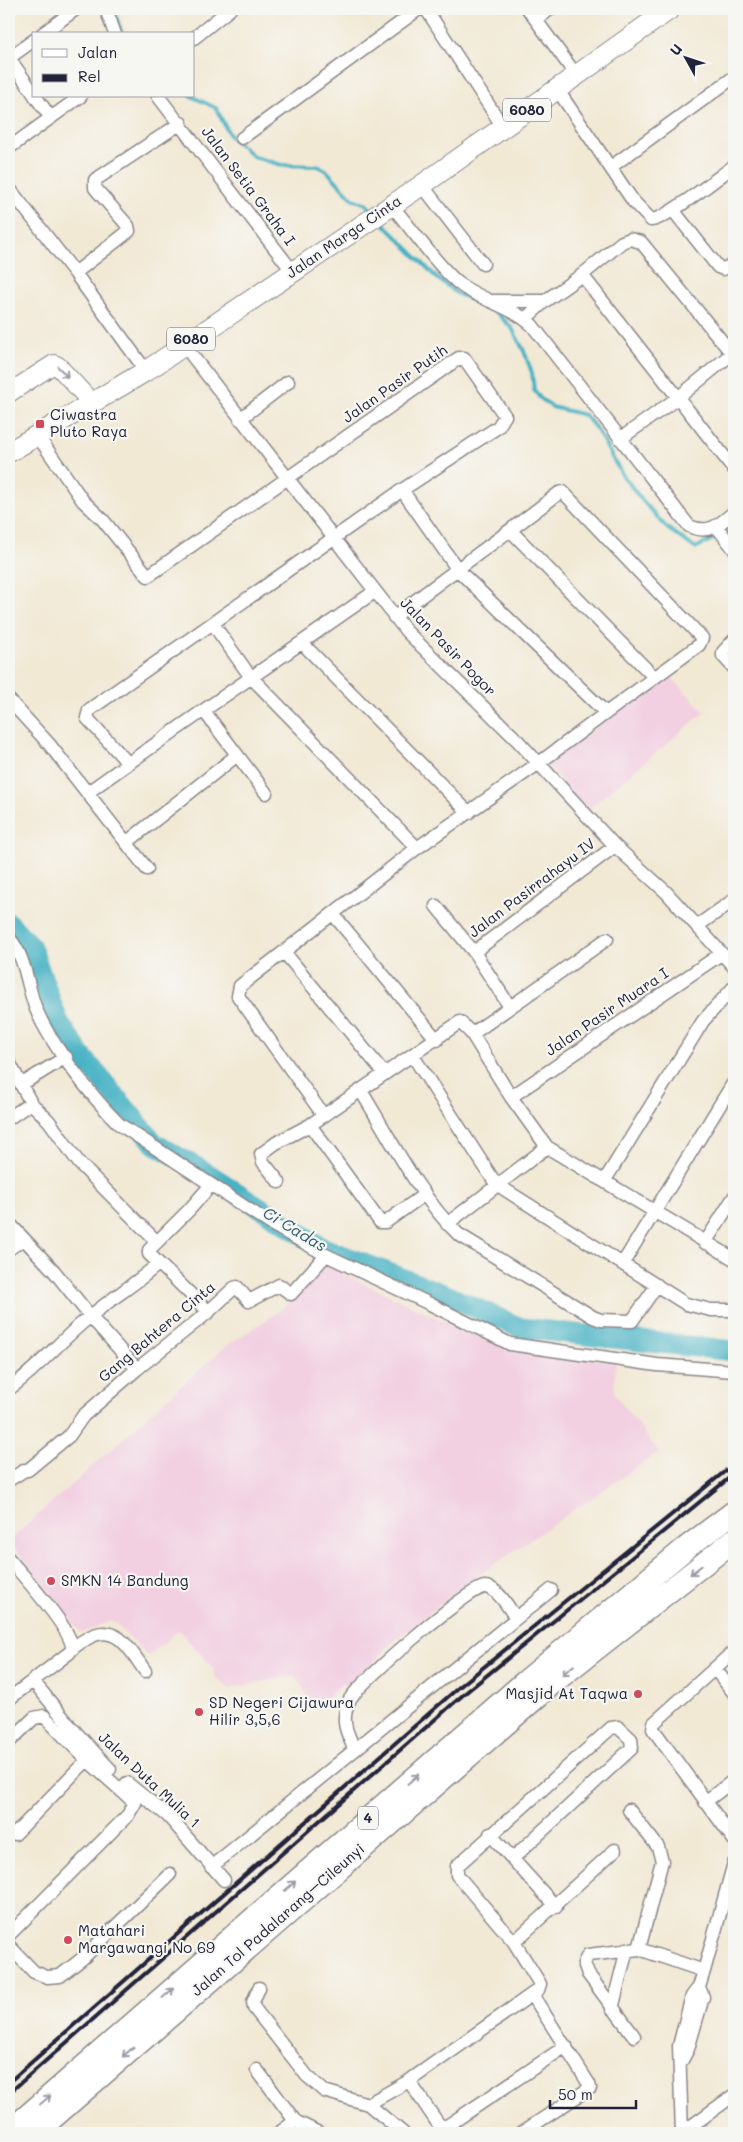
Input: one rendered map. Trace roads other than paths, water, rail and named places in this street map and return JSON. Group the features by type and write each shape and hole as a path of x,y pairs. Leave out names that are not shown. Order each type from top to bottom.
{"highway":[{"name":"Jalan Tol Padalarang–Cileunyi","path":"9,2132 518,1688 686,1548 734,1512"},
{"name":"Jalan Tol Padalarang–Cileunyi","path":"35,2133 556,1680 734,1540"}],"main road":[{"name":"Jalan Marga Cinta","path":"9,452 146,372 183,344 422,185 670,9"}],"street":[{"path":"45,32 76,9"},
{"path":"106,9 114,32"},
{"path":"195,37 230,9"},
{"path":"242,138 419,9"},
{"path":"426,9 503,127"},
{"path":"528,9 576,75"},
{"path":"536,20 550,9"},
{"path":"32,41 9,58 32,92"},
{"path":"611,166 734,77"},
{"path":"557,89 633,201 651,220 656,220 673,210 732,171"},
{"path":"36,98 51,118"},
{"path":"9,148 78,98"},
{"name":"Jalan Setia Graha I","path":"160,98 293,272"},
{"path":"75,273 129,231 128,226 94,188 95,180 181,124"},
{"path":"422,185 483,264"},
{"path":"9,188 75,273 146,372"},
{"path":"673,210 718,267 723,269 734,265"},
{"path":"381,211 454,280 525,319 689,526 706,531 719,529 734,512"},
{"path":"525,319 545,301 582,275 622,242 630,239 641,242 734,354 620,440"},
{"path":"582,275 734,468"},
{"path":"494,301 545,301"},
{"name":"Jalan Pasir Pogor","path":"183,344 407,632 539,763 615,846 666,892 734,967"},
{"name":"Jalan Pasir Putih","path":"288,480 459,358 464,358 505,416 498,427 402,490"},
{"path":"9,393 54,364 92,402"},
{"path":"240,419 288,382"},
{"path":"37,435 82,501 103,520 147,576 150,576 288,480"},
{"path":"128,763 88,718 88,712 402,490 458,570 606,713"},
{"path":"324,1116 238,996 240,986 247,978 284,952 417,848 539,763 699,645 702,638 566,494 559,493 511,531 394,617"},
{"path":"719,529 731,546"},
{"path":"511,531 654,677"},
{"path":"87,793 204,712 250,676 302,643 374,592"},
{"path":"212,624 250,676 417,848"},
{"path":"734,640 723,652 723,656 734,668"},
{"path":"302,643 469,813"},
{"path":"9,700 49,744 147,870"},
{"path":"204,712 266,793"},
{"path":"126,843 236,756"},
{"name":"Jalan Pasirrahayu IV","path":"510,1006 474,952 615,846"},
{"path":"697,926 734,900"},
{"path":"436,906 474,952"},
{"path":"333,914 437,1040"},
{"path":"9,938 16,947 36,1008 44,1026 100,1104 119,1124 271,1224 326,1256 430,1304 510,1344 657,1365 734,1372"},
{"path":"472,1034 607,939"},
{"path":"284,952 384,1073"},
{"name":"Jalan Pasir Muara I","path":"511,1097 721,954"},
{"path":"605,1180 698,1028 710,1011 734,987"},
{"path":"278,1182 263,1162 261,1154 276,1143 324,1116 384,1073 437,1040 458,1022 462,1023 472,1034 511,1097 547,1147 734,1259"},
{"path":"413,1056 496,1184 686,1304 711,1310 734,1310"},
{"path":"22,1084 66,1057"},
{"path":"9,1062 31,1103 42,1111 88,1172 157,1242"},
{"path":"623,1263 734,1082"},
{"path":"361,1091 425,1194 447,1224 458,1234 593,1317 601,1320 632,1321 657,1285"},
{"path":"9,1118 31,1103"},
{"path":"310,1125 380,1222 386,1222 425,1194"},
{"path":"447,1224 496,1184 547,1147"},
{"path":"209,1312 158,1264 149,1254 149,1250 211,1185"},
{"path":"705,1243 734,1197"},
{"path":"9,1223 54,1271 90,1316 137,1368"},
{"path":"9,1249 23,1238"},
{"name":"Gang Bahtera Cinta","path":"9,1480 28,1470 58,1447 69,1436 83,1416 137,1368 209,1312 237,1287 249,1301 279,1284 291,1294 326,1256"},
{"path":"9,1389 34,1369 90,1316 137,1283 158,1264"},
{"path":"9,1559 54,1614 70,1638 72,1648"},
{"path":"355,1750 345,1729 344,1717 351,1698 369,1678 460,1600 476,1588 485,1587 493,1589 516,1618"},
{"path":"212,1866 550,1590"},
{"path":"9,1699 69,1653 72,1648 91,1636 103,1632 117,1636 127,1645 145,1671"},
{"path":"734,1651 654,1723 653,1729 734,1840"},
{"path":"715,1669 734,1693"},
{"name":"Jalan Duta Mulia 1","path":"32,1681 99,1760 168,1816 224,1880"},
{"path":"9,1742 34,1718 44,1716 87,1760 136,1802 134,1808 9,1935"},
{"path":"368,2104 409,2081 533,1996 538,1990 540,1984 514,1942 456,1875 457,1866 490,1834 611,1728 618,1727 631,1739 632,1748 513,1858"},
{"path":"15,1834 87,1760"},
{"path":"705,1802 734,1780"},
{"path":"612,2009 662,1861 658,1848 629,1810"},
{"path":"490,1834 556,1906"},
{"path":"514,1942 556,1906 615,1850"},
{"path":"682,2133 679,2101 681,2063 679,2046 692,1996 699,1986 704,1971 734,1863"},
{"path":"9,1946 34,1972 47,1977 60,1976 83,1958 170,1874"},
{"path":"634,2036 612,2009 588,1974 584,1962 588,1955 633,1949 704,1971"},
{"path":"259,1988 253,2002 254,2008 306,2076 324,2091 368,2104 403,2133"},
{"path":"521,2133 590,2088 566,2046 533,1996"},
{"path":"409,2081 437,2122 442,2126 447,2126 566,2046"},
{"path":"257,2070 295,2121 319,2133"},
{"path":"682,2133 734,2095"},
{"path":"279,2133 295,2121"}],"waterway":[{"path":"114,9 121,32"},
{"path":"195,98 216,108 230,136 254,157 282,165 318,166 326,170 353,199 366,204 373,212"},
{"path":"381,221 438,279 458,294 496,312 512,328 524,351 532,373 534,390 540,398 552,407 585,415 597,430 621,473 667,528 695,548 734,529"},
{"name":"Ci Cadas","path":"9,923 31,947 58,1021 80,1054 155,1144 210,1175 321,1247 446,1295 521,1328 734,1351"}],"railway":[{"path":"9,2082 458,1688 734,1464"},
{"path":"9,2093 464,1694 734,1474"}],"place":[{"name":"Ciwastra Pluto Raya","path":"40,424"},
{"name":"SMKN 14 Bandung","path":"51,1581"},
{"name":"Masjid At Taqwa","path":"638,1694"},
{"name":"SD Negeri Cijawura Hilir 3,5,6","path":"199,1712"},
{"name":"Matahari Margawangi No 69","path":"68,1940"}]}
